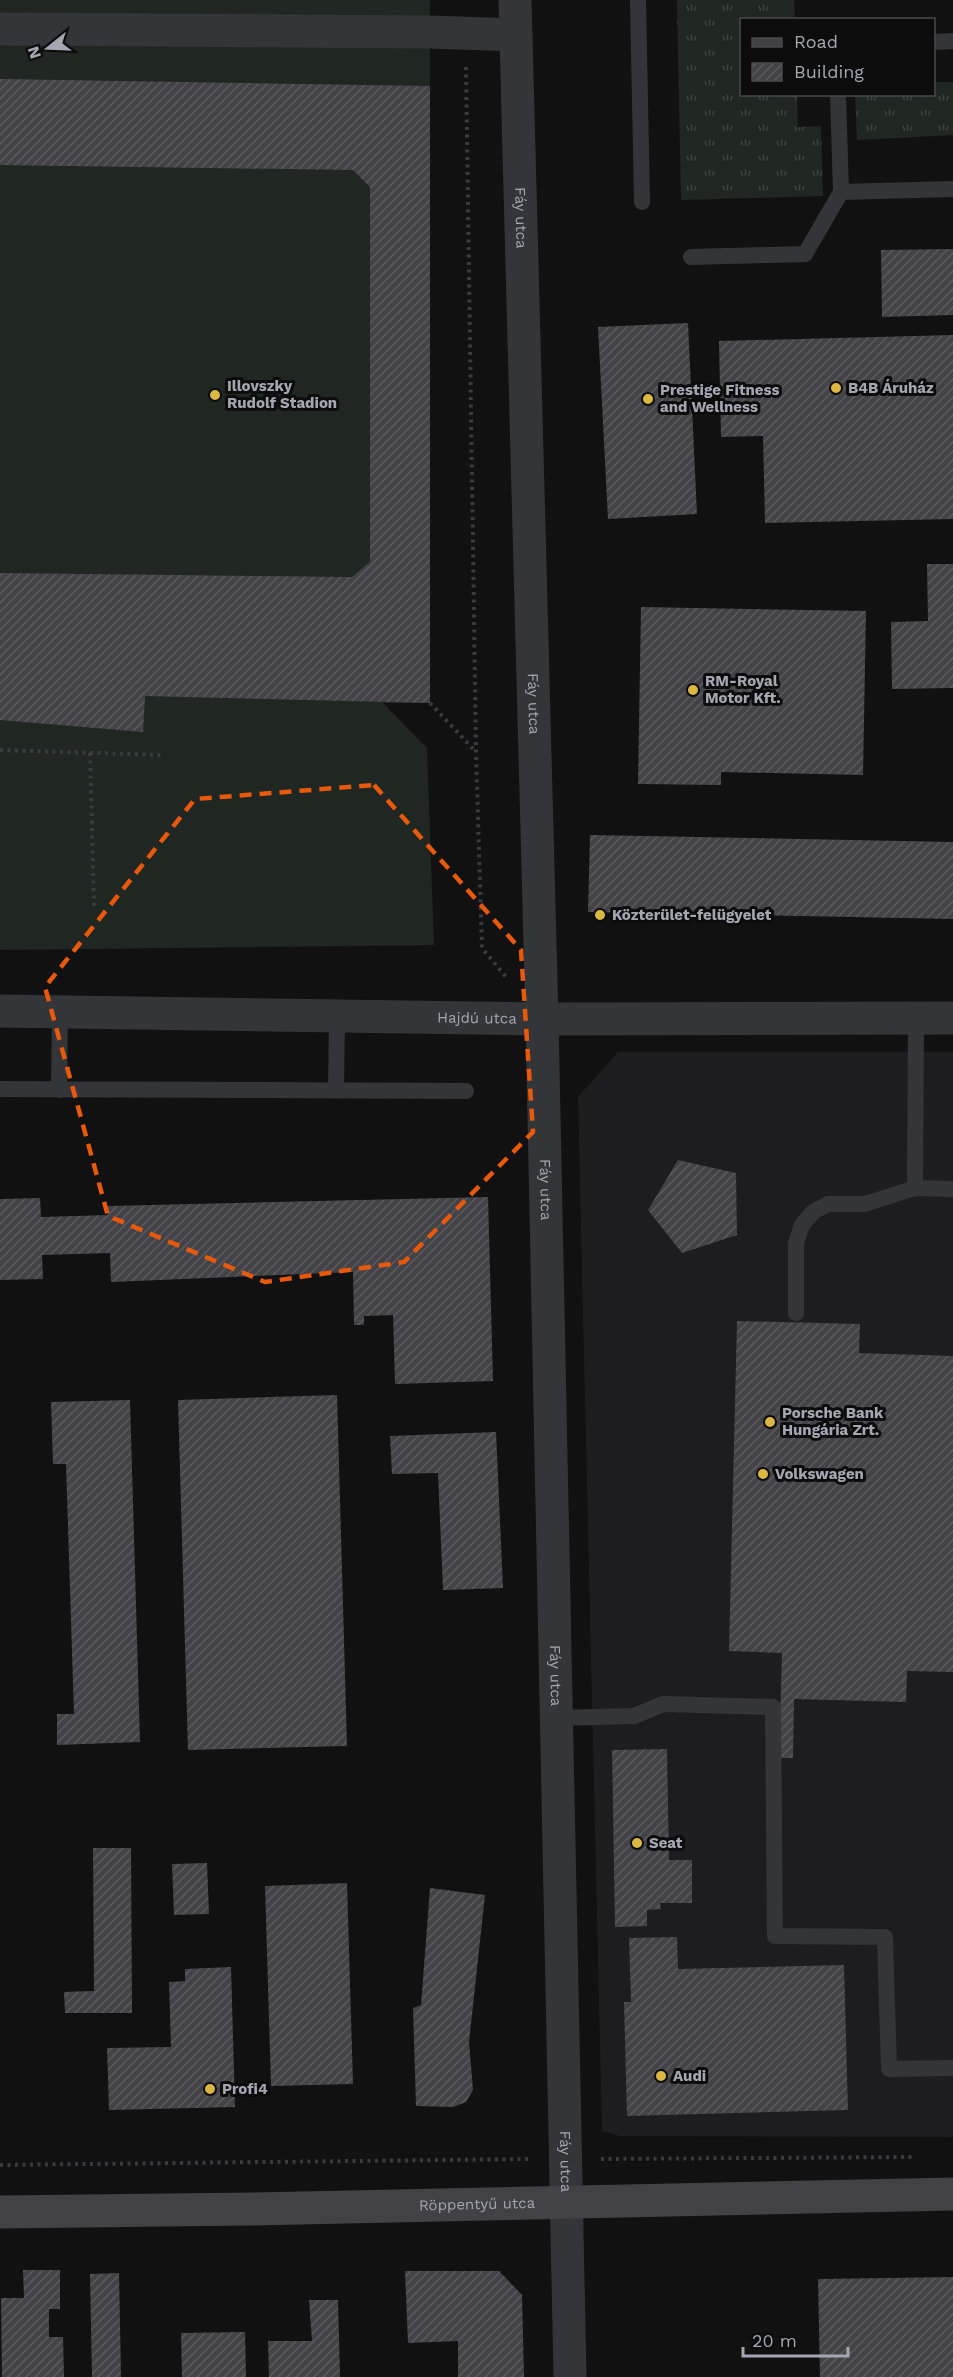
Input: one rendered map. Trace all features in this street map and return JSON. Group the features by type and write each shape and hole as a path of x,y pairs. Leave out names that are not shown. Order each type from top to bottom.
{"street":[{"name":"Fáy utca","path":"515,0 542,1019 570,2377"},
{"path":"0,29 516,35"},
{"name":"Hajdú utca","path":"0,1011 542,1019 953,1018"},
{"name":"Röppentyű utca","path":"0,2212 953,2194"}],"lane":[{"path":"638,0 642,202"},
{"path":"935,42 953,41"},
{"path":"692,257 805,254 841,192 838,96"},
{"path":"841,192 953,189"},
{"path":"59,1089 60,1011"},
{"path":"336,1090 337,1016"},
{"path":"915,1188 916,1018"},
{"path":"0,1089 466,1091"},
{"path":"796,1314 796,1243 802,1225 813,1212 828,1204 865,1204 915,1188 953,1190"},
{"path":"555,1718 634,1716 663,1704 773,1707 775,1936 885,1937 889,2068 953,2068"}],"path":[{"path":"465,33 476,752 482,948 542,1019"},
{"path":"430,703 476,752"},
{"path":"0,750 160,755"},
{"path":"90,753 94,906"},
{"path":"0,2165 918,2157"}],"highlighted area":[{"path":"374,785 521,950 533,1132 404,1262 265,1282 108,1216 45,987 195,799"}],"shaded area":[{"path":"618,1052 953,1052 953,2137 620,2136 602,2131 578,1097"}],"green space":[{"name":"Illovszky Rudolf Stadion","path":"0,0 430,0 430,703 383,703 427,748 434,945 0,950"},
{"path":"677,0 794,0 795,18 740,18 740,96 797,96 798,127 821,126 823,196 681,200"},
{"path":"935,82 953,82 953,135 857,140 855,96 935,96"}],"building":[{"path":"0,79 430,86 430,703 145,696 143,732 0,720 0,573 352,577 370,562 370,187 353,170 0,165"},
{"path":"953,249 953,315 882,317 881,250"},
{"path":"688,323 697,514 608,519 598,327"},
{"name":"B4B Áruház","path":"953,335 953,519 765,523 763,436 721,437 719,341"},
{"path":"927,564 953,564 953,688 892,689 891,622 928,621"},
{"path":"641,607 866,611 863,775 721,772 721,785 638,784"},
{"path":"590,835 953,842 953,919 588,912"},
{"path":"678,1160 736,1173 737,1235 682,1253 648,1210"},
{"path":"488,1197 493,1381 395,1384 393,1315 364,1316 364,1325 354,1325 353,1272 111,1282 110,1253 42,1255 43,1279 0,1280 0,1199 40,1198 41,1217 108,1215 108,1206"},
{"path":"737,1321 860,1324 859,1353 953,1356 953,1672 907,1671 906,1702 794,1699 793,1758 779,1758 782,1653 729,1651"},
{"path":"337,1395 347,1746 188,1750 178,1400"},
{"path":"130,1400 140,1742 57,1745 57,1714 74,1714 66,1464 53,1464 51,1402"},
{"path":"496,1432 503,1588 443,1590 438,1473 392,1474 390,1436"},
{"path":"667,1749 669,1860 692,1860 692,1903 660,1903 661,1909 647,1910 647,1926 615,1927 612,1750"},
{"path":"93,1848 131,1848 132,2013 65,2013 64,1992 94,1991"},
{"path":"207,1863 209,1914 174,1915 172,1864"},
{"path":"347,1883 353,2084 271,2086 265,1886"},
{"path":"430,1888 485,1895 469,2042 473,2090 466,2102 453,2107 416,2106 413,2008 421,2005"},
{"path":"677,1937 678,1969 844,1965 848,2110 627,2116 624,2002 631,2002 629,1938"},
{"path":"231,1967 235,2107 109,2110 107,2048 171,2047 169,1982 185,1981 185,1969"},
{"path":"23,2270 60,2270 60,2309 49,2309 49,2337 63,2337 64,2377 2,2377 1,2298 24,2298"},
{"path":"405,2271 499,2271 522,2295 524,2377 458,2377 458,2341 408,2343"},
{"path":"119,2273 121,2377 92,2377 90,2274"},
{"path":"953,2277 953,2377 820,2377 818,2279"},
{"path":"309,2300 338,2300 340,2377 269,2377 268,2341 312,2341"},
{"path":"245,2332 246,2377 182,2377 181,2333"}],"place":[{"name":"B4B Áruház","path":"836,388"},
{"name":"Illovszky Rudolf Stadion","path":"215,395"},
{"name":"Prestige Fitness and Wellness","path":"648,399"},
{"name":"RM-Royal Motor Kft.","path":"693,690"},
{"name":"Közterület-felügyelet","path":"600,915"},
{"name":"Porsche Bank Hungária Zrt.","path":"770,1422"},
{"name":"Volkswagen","path":"763,1474"},
{"name":"Seat","path":"637,1843"},
{"name":"Audi","path":"661,2076"},
{"name":"Profi4","path":"210,2089"}]}
